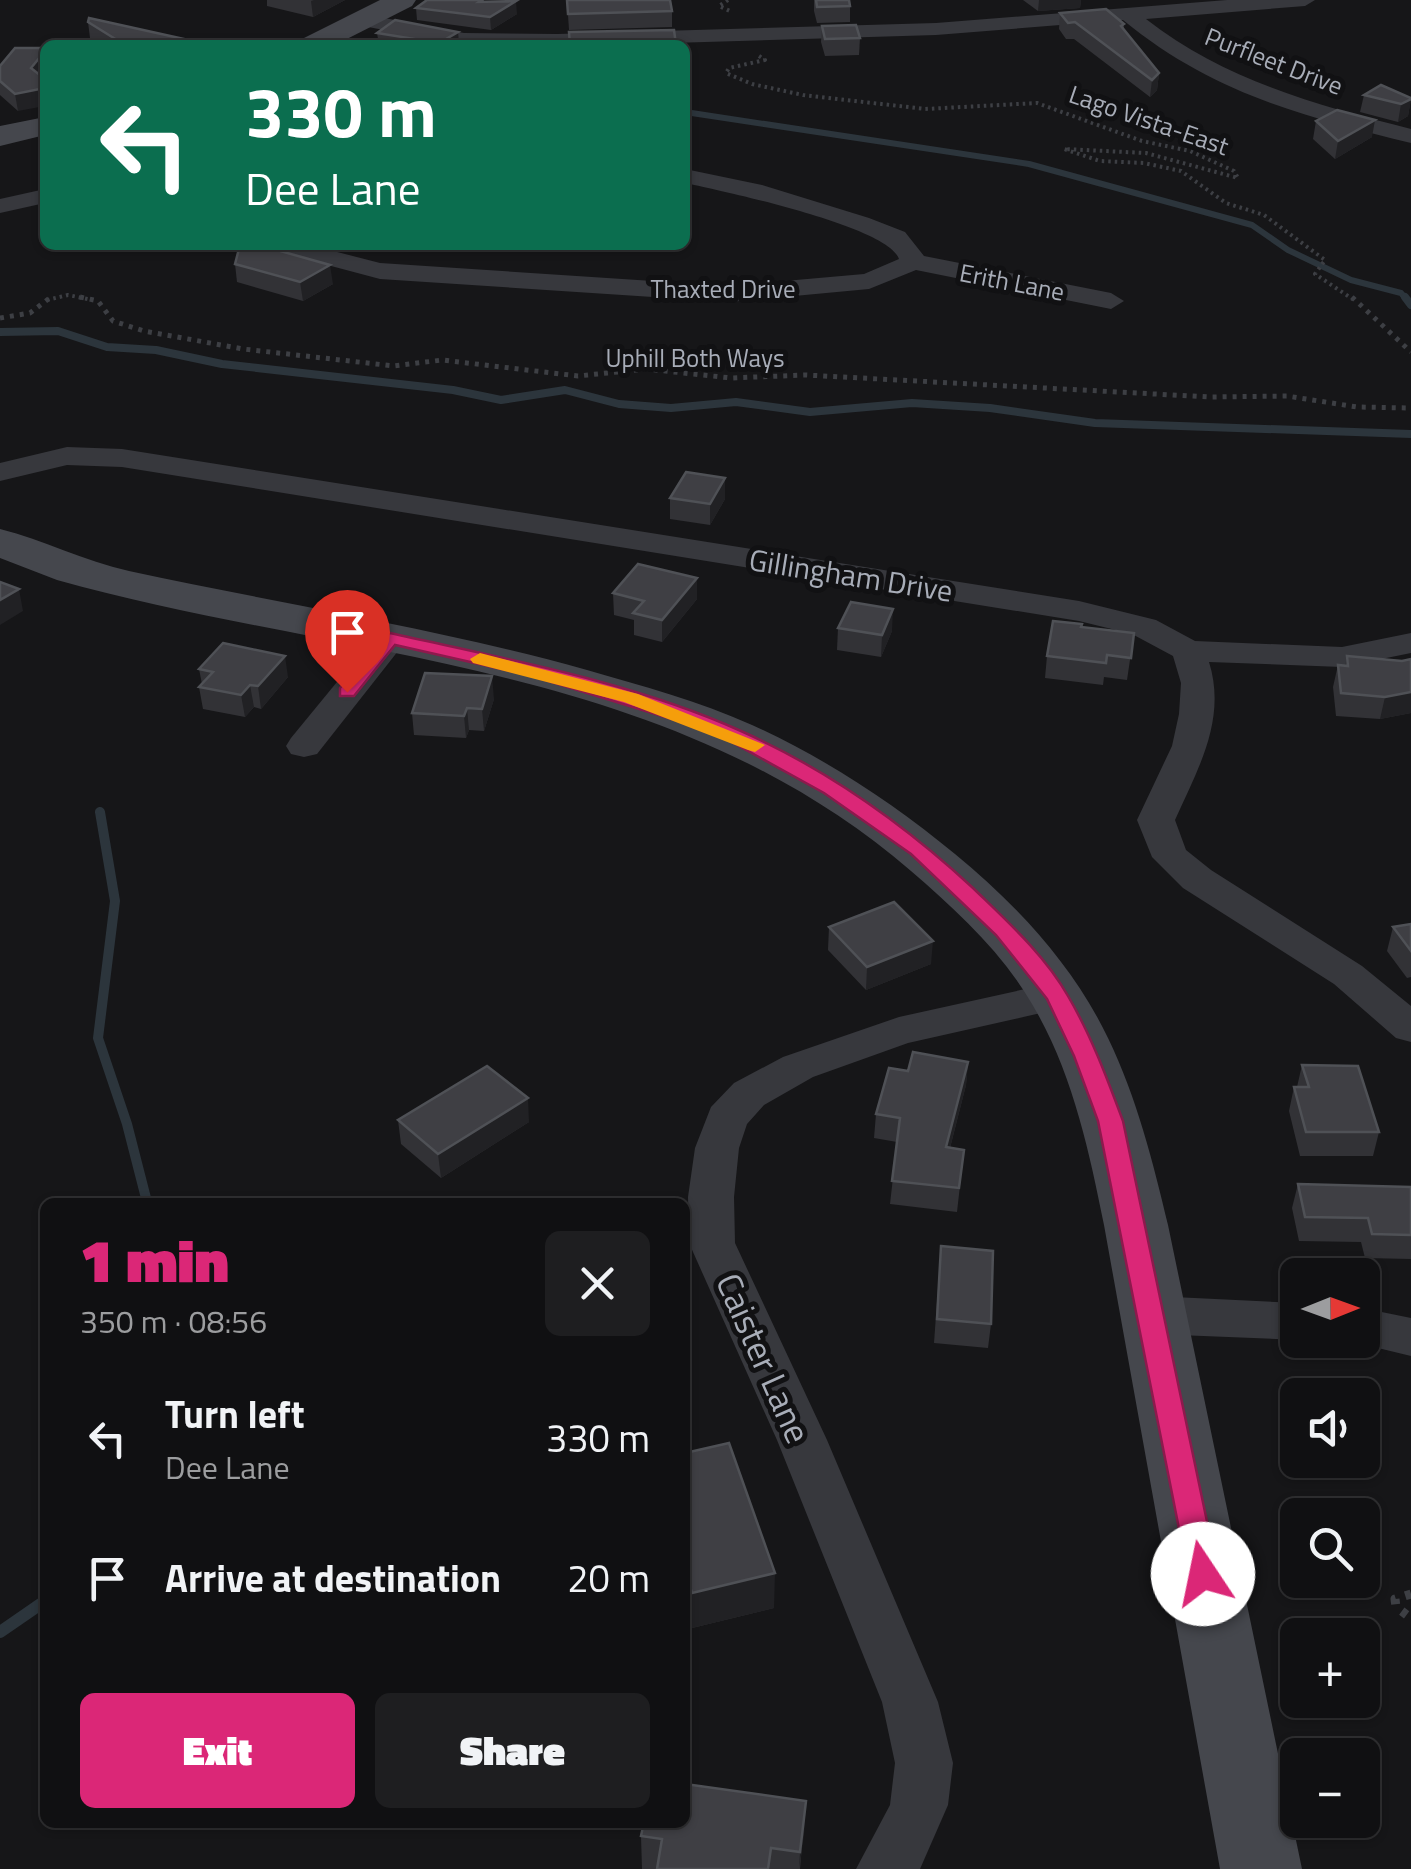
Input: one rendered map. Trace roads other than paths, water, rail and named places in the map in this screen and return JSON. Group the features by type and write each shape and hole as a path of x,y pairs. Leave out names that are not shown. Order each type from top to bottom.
{"main road":[{"path":"320,40 376,7"},
{"path":"0,136 40,127"},
{"path":"2,546 121,583 537,672 631,698 735,736 784,760 918,849 1004,930 1057,996 1086,1056 1110,1121 1153,1315 1261,1869"}],"street":[{"path":"376,7 464,38 512,40 936,30 1294,1"},
{"name":"Purfleet Drive","path":"1129,15 1207,70 1308,106 1411,136"},
{"path":"690,177 754,190 860,223 896,238 908,248 914,262"},
{"path":"0,206 40,197"},
{"name":"Thaxted Drive","path":"299,250 380,271 688,292 821,288 869,281 914,262"},
{"name":"Erith Lane","path":"914,262 1110,300"},
{"name":"Gillingham Drive","path":"0,472 68,456 122,458 1079,611 1144,627 1188,650"},
{"path":"304,746 390,638"},
{"path":"1411,643 1342,657 1188,650 1198,682 1198,714 1190,746 1156,820 1160,838 1172,857 1197,880 1348,975 1411,1028"},
{"name":"Caister Lane","path":"886,1869 903,1844 920,1804 924,1762 910,1702 802,1440 698,1243 727,1118 749,1094 798,1067 898,1031 1057,996"},
{"path":"1153,1315 1280,1321"},
{"path":"1380,1330 1411,1336"}],"waterway":[{"path":"690,113 1029,164 1252,225 1288,250 1351,280 1401,293 1407,300"},
{"path":"1405,297 1411,305"},
{"path":"0,332 58,331 107,347 156,350 222,364 453,390 501,400 565,390 619,404 671,408 736,402 810,412 912,403 990,408 1095,423 1411,434"},
{"path":"100,812 115,901 98,1038 127,1124 146,1198"},
{"path":"0,1632 40,1604"}]}
